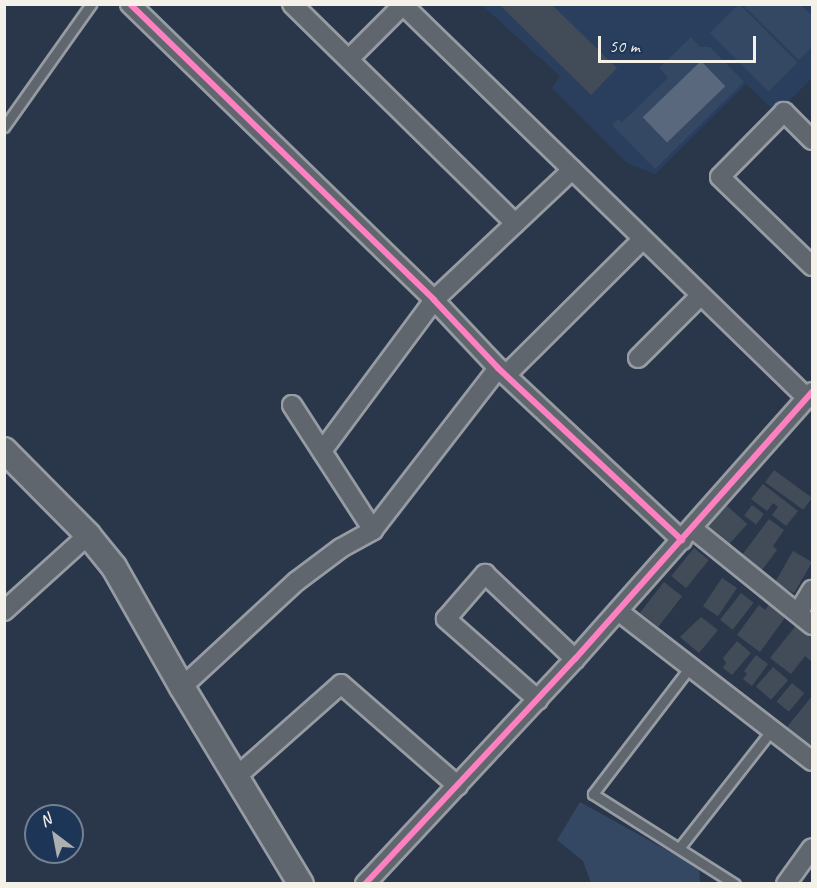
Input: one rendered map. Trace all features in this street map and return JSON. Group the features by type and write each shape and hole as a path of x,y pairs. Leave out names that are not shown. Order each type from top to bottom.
{"street":[{"path":"130,4 434,300 502,372 688,535 805,619 813,590"},
{"path":"292,4 515,223"},
{"path":"349,59 403,5 701,295 810,395 575,660 364,884"},
{"path":"813,140 784,112 720,177 813,266"},
{"path":"322,451 434,300 572,170"},
{"path":"182,687 297,581 341,548 374,530 502,372 643,239"},
{"path":"638,358 701,295"},
{"path":"292,405 374,530"},
{"path":"4,450 88,535 114,567 182,687 301,884"},
{"path":"4,611 88,535"},
{"path":"538,700 446,619 485,574 575,660"},
{"path":"618,611 771,731 813,761"},
{"path":"236,777 341,684 458,786"},
{"path":"786,884 813,848"}],"lane":[{"path":"4,127 91,4"},
{"path":"690,667 592,794 680,847 735,884"},
{"path":"680,847 771,731"}],"shaded area":[{"path":"739,4 798,63 769,92 710,33"},
{"path":"482,5 812,5 812,78 777,113 746,84 655,174 627,163 552,88 560,76"},
{"path":"743,5 801,5 812,16 812,47 799,60"},
{"path":"691,37 700,47 710,47 744,82 655,169 612,125 618,119 622,122 668,78 659,68"},
{"path":"701,61 725,86 667,142 643,117"},
{"path":"580,802 699,868 700,883 591,883 583,861 557,840"}],"building":[{"path":"499,4 551,4 617,68 591,95"},
{"path":"774,470 812,498 803,510 765,482"},
{"path":"763,484 798,511 786,526 772,515 778,507 773,503 767,511 751,499"},
{"path":"725,504 747,524 727,546 705,526"},
{"path":"752,505 764,514 756,524 744,515"},
{"path":"769,519 784,530 773,546 777,550 762,570 742,555"},
{"path":"694,548 709,560 686,588 671,576"},
{"path":"793,551 812,562 794,593 775,582"},
{"path":"722,578 737,588 718,616 703,606"},
{"path":"664,582 682,596 658,627 640,613"},
{"path":"741,593 754,603 733,630 720,620"},
{"path":"770,603 787,615 760,652 737,635 759,605 765,610"},
{"path":"701,617 718,630 699,653 680,637"},
{"path":"798,623 812,635 812,662 805,656 791,674 770,658"},
{"path":"737,641 751,653 732,675 723,668 726,663 723,658"},
{"path":"756,655 768,664 752,686 743,679 747,674 744,671"},
{"path":"773,667 788,680 771,700 756,687"},
{"path":"792,683 804,693 789,712 777,701"},
{"path":"812,696 812,743 810,746 787,727"}],"cycle path":[{"path":"130,4 434,300 498,368 682,540"},
{"path":"365,884 575,659 812,392"}]}
